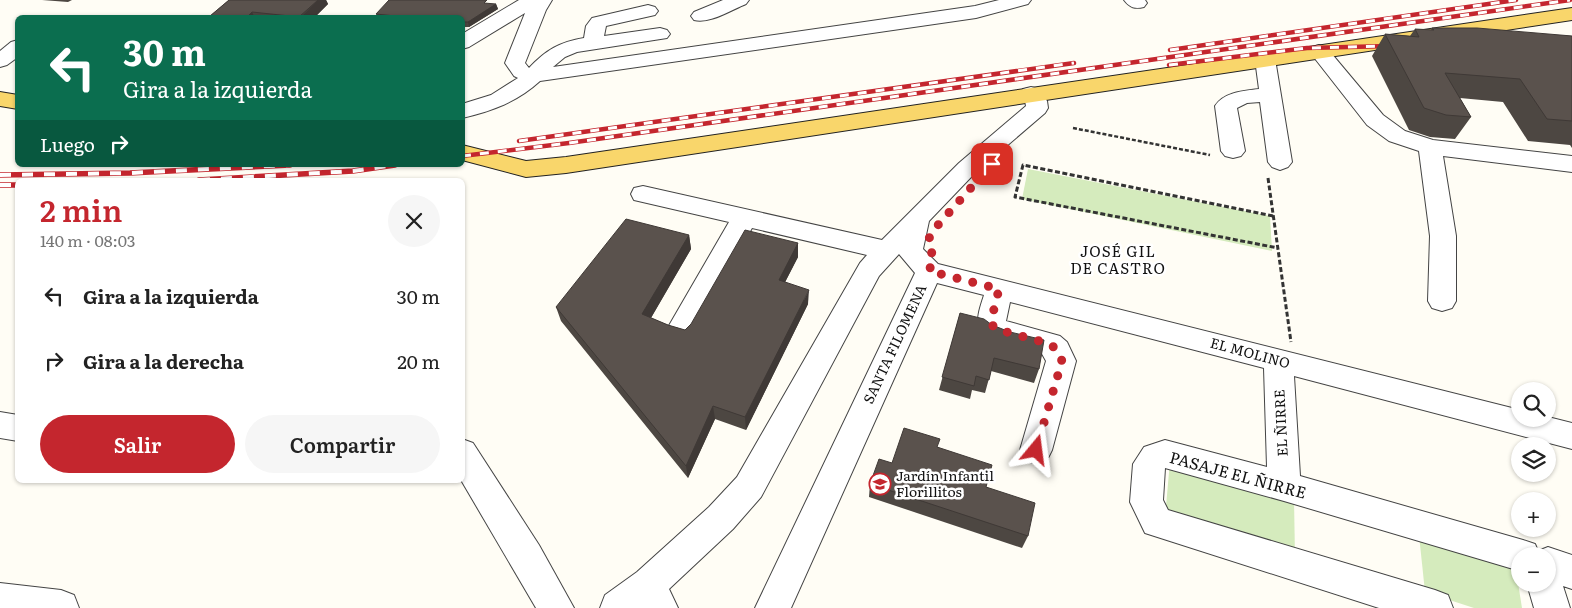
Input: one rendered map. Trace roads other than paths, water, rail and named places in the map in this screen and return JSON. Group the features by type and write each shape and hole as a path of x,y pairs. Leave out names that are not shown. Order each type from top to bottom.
{"main road":[{"path":"465,153 526,168 566,165 1572,14"},
{"path":"0,99 15,102"},
{"path":"0,108 15,109"}],"street":[{"path":"465,41 533,0 541,0 515,63 521,72 533,76 976,12 1021,0"},
{"path":"701,16 739,0"},
{"path":"593,43 596,26 599,22 648,11"},
{"path":"465,110 485,107 515,91 533,76 554,53 573,46 660,34"},
{"path":"0,61 15,48"},
{"path":"1319,51 1375,120 1396,136 1430,147 1572,164"},
{"path":"1265,59 1270,94 1274,168"},
{"path":"0,71 15,72"},
{"path":"618,608 654,596 749,487 869,270 886,250 967,168 1036,108 1036,101 1031,94"},
{"path":"1225,154 1226,106 1238,99 1270,94"},
{"path":"1430,147 1443,236 1442,301"},
{"path":"643,194 886,250"},
{"path":"681,330 745,217"},
{"name":"SANTA FILOMENA","path":"773,608 929,271 910,251 917,218"},
{"name":"EL MOLINO","path":"929,271 1572,436"},
{"path":"999,289 992,317 993,326 996,329 1050,344 1057,350 1062,361 1036,450"},
{"name":"EL ÑIRRE","path":"1284,486 1287,363"},
{"path":"0,425 15,428"},
{"name":"PASAJE EL ÑIRRE","path":"1435,608 1157,522 1146,502 1149,464 1155,457 1165,454 1284,486 1511,552"},
{"path":"465,459 527,557 556,608"},
{"path":"1556,567 1572,572"},
{"path":"1547,592 1552,608"},
{"path":"0,600 61,608"}],"railway":[{"path":"1170,50 1516,0"},
{"path":"465,156 569,143 1570,0"},
{"path":"1169,65 1307,48 1390,46"},
{"path":"519,141 1074,63"},
{"path":"0,175 130,173 250,167"},
{"path":"233,178 353,171 381,167"},
{"path":"0,185 15,185"}],"place":[{"name":"Jardín Infantil Florillitos","path":"880,484"}],"district":[{"name":"JOSÉ GIL DE CASTRO","path":"1118,260"}]}
